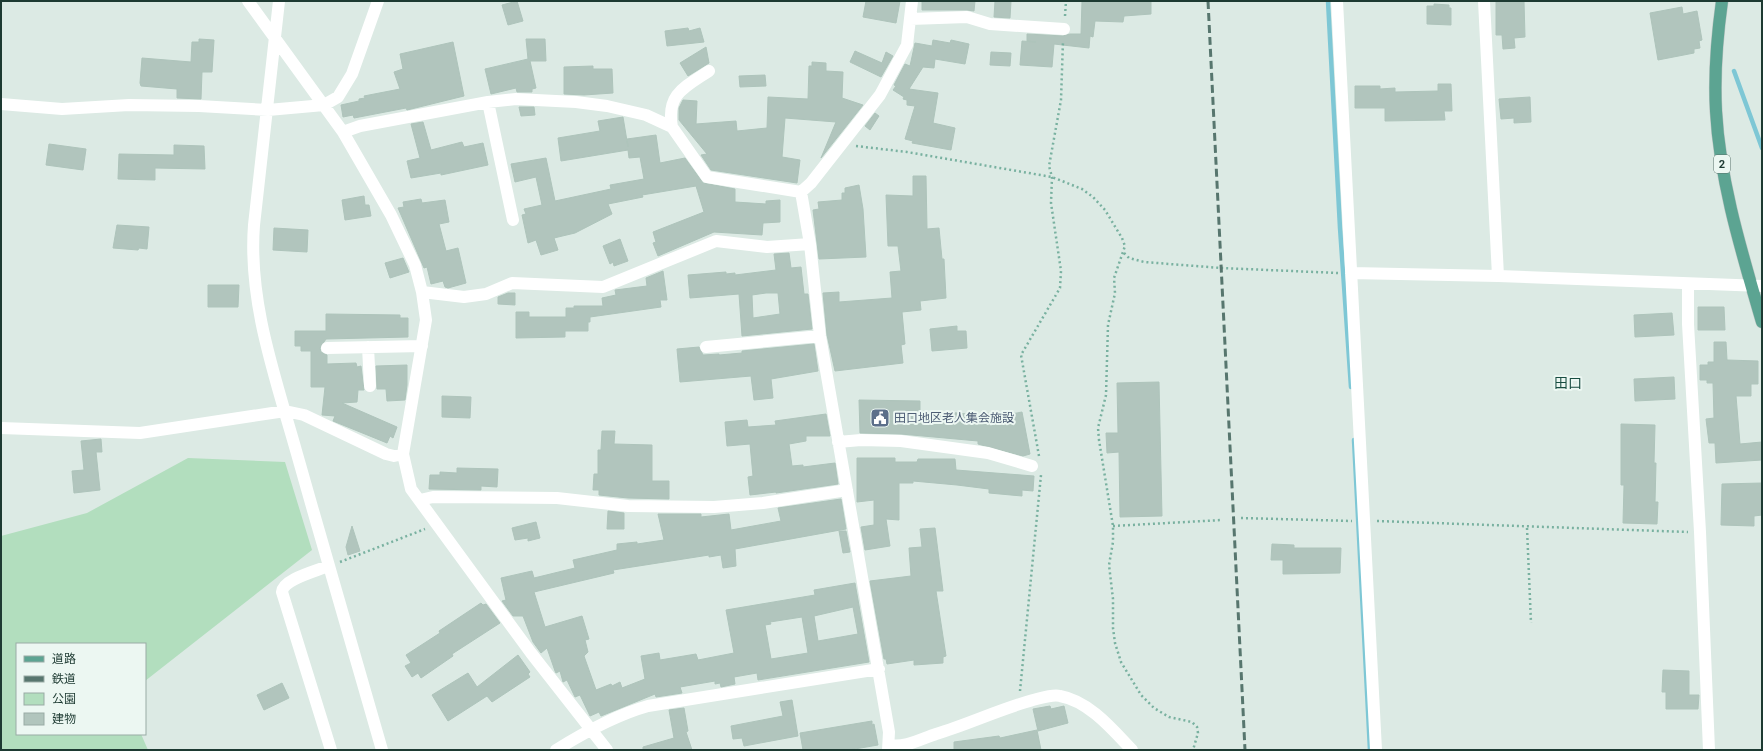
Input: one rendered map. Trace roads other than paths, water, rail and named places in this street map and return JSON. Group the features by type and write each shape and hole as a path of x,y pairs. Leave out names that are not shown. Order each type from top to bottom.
{"main road":[{"name":"2","path":"1722,1 1715,76 1716,112 1726,187 1757,286 1762,322"}],"street":[{"path":"248,1 343,132 391,215 414,265 422,292 426,320 402,454 412,489 436,525 531,653 607,750"},
{"path":"279,1 254,225 252,265 261,321 285,411 328,566 382,750"},
{"path":"1,104 62,109 129,105 199,106 268,110 324,105 338,97 352,74 378,1"},
{"path":"801,192 842,144 880,95 907,44 912,1"},
{"path":"1337,1 1351,273 1359,521 1376,750"},
{"path":"1484,1 1498,276"},
{"path":"910,19 967,17 990,24 1064,29"},
{"path":"709,71 677,93 673,99 670,112 672,127 707,177 801,192"},
{"path":"343,132 360,126 488,102 516,99 576,102 607,106 646,115 672,127"},
{"path":"488,102 513,220"},
{"path":"801,192 810,244 820,336 889,732 889,748 947,731 1010,706 1048,696 1059,696 1071,699 1087,708 1112,729 1132,750"},
{"path":"422,292 464,296 486,294 512,284 604,287 716,240 767,247 810,244"},
{"path":"1351,273 1498,276 1757,286"},
{"path":"1688,284 1688,324 1700,532 1709,750"},
{"path":"706,347 820,336"},
{"path":"328,348 422,346"},
{"path":"368,347 370,386"},
{"path":"1,428 140,433 285,411 304,415 386,454 394,456 402,454"},
{"path":"838,442 861,440 901,441 988,453 1038,465"},
{"path":"420,500 433,497 557,498 628,506 714,507 763,502 848,490"},
{"path":"328,566 288,582 282,587 282,592 331,750"},
{"path":"556,750 591,730 635,709 878,669"}],"waterway":[{"path":"1328,1 1340,228 1351,387"},
{"path":"1734,71 1762,148"},
{"path":"1354,440 1370,750"}],"railway":[{"path":"1208,1 1245,750"}],"place":[{"name":"田口地区老人集会施設","path":"880,418"}],"district":[{"name":"田口","path":"1568,383"}]}
